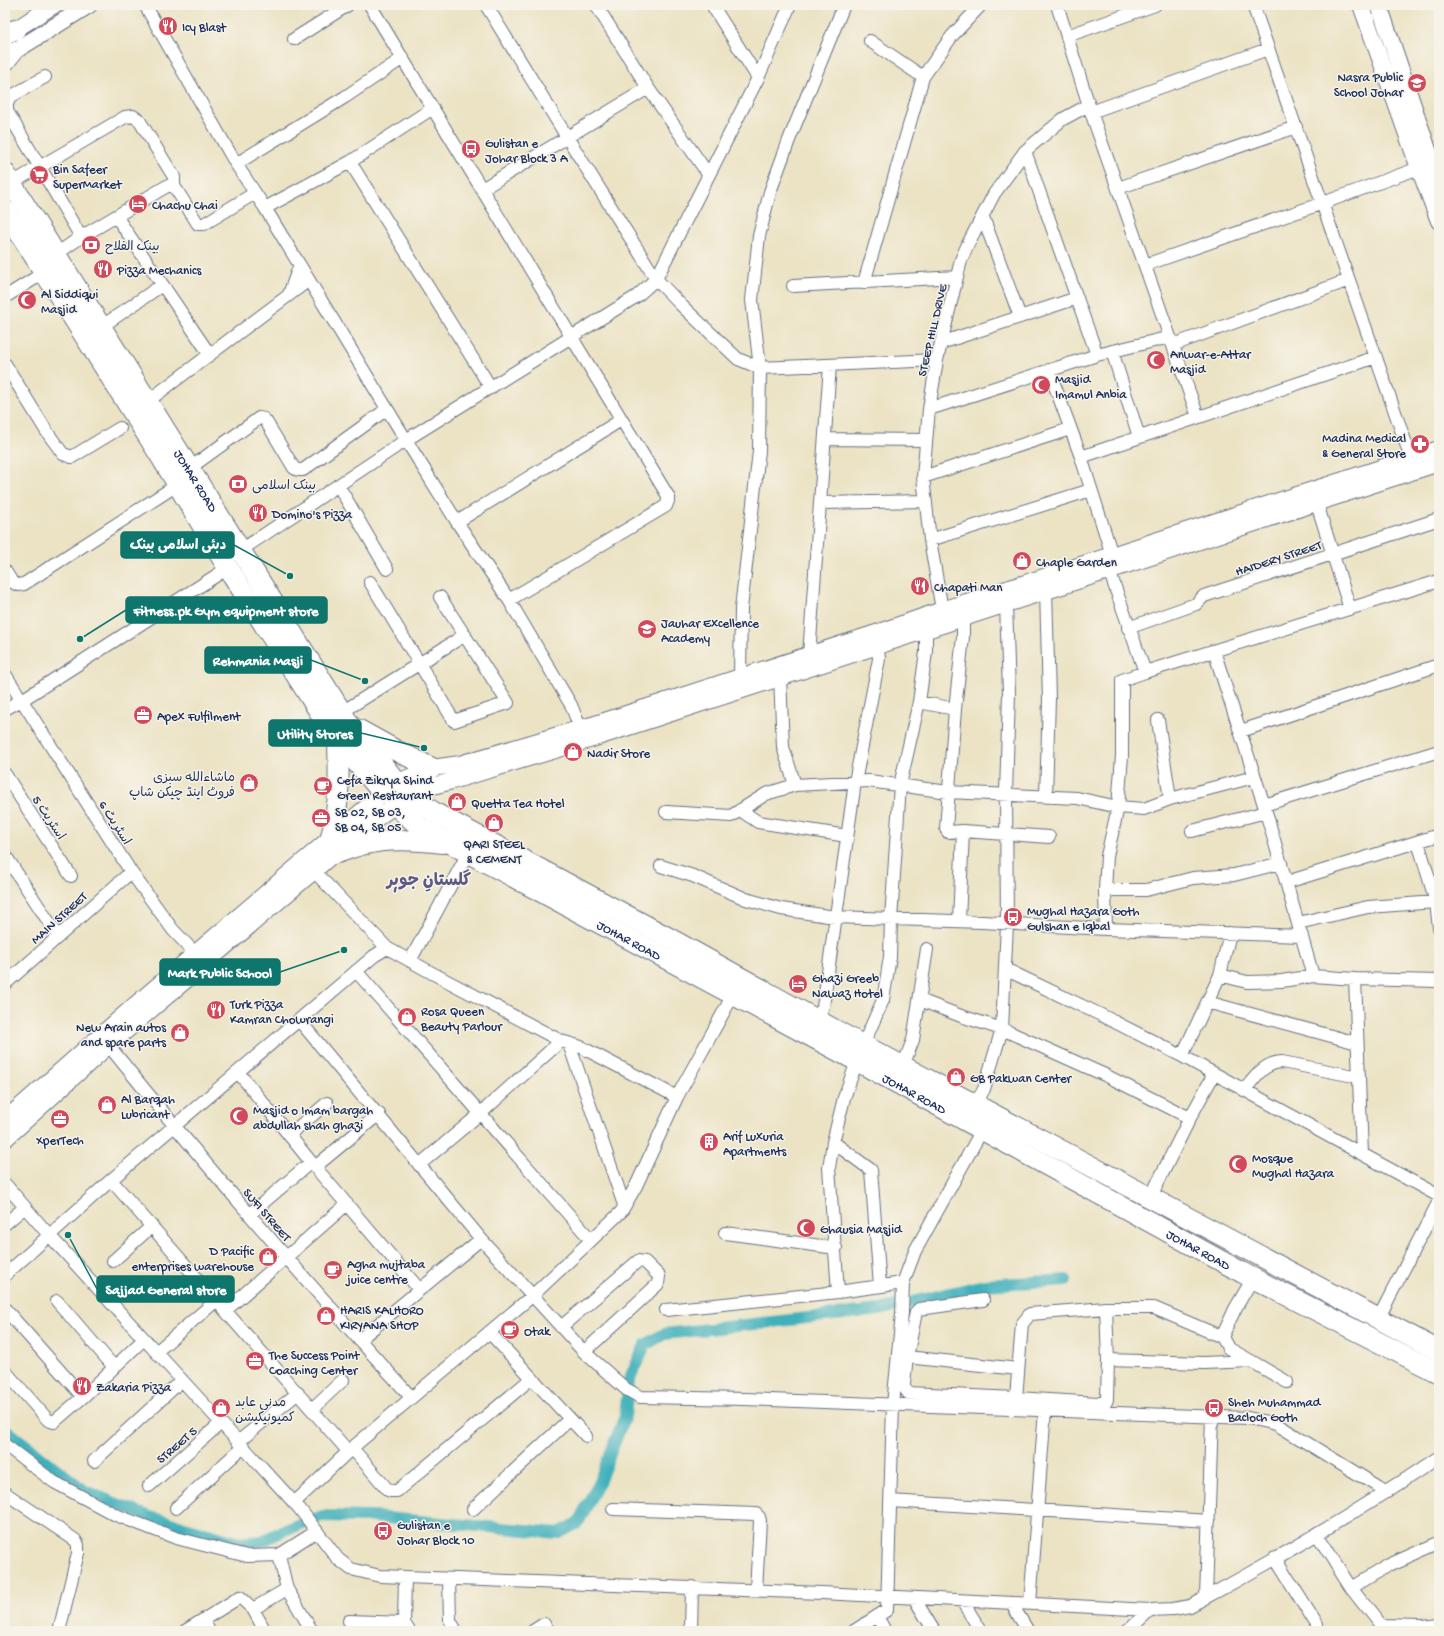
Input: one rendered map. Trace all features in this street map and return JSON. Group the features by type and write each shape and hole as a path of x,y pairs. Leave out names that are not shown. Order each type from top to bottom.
{"main road":[{"name":"JOHAR ROAD","path":"8,178 345,718 420,827 733,995 860,1053 1253,1278 1439,1373"},
{"name":"JOHAR ROAD","path":"5,210 338,742 396,791 669,938 817,1020 860,1053 903,1066 975,1119 1150,1198 1439,1351"},
{"path":"345,718 397,751 432,768"},
{"path":"338,742 340,787 332,845 392,841 424,841 459,848"}],"street":[{"path":"8,45 36,16 54,5"},
{"path":"8,45 48,30 89,5"},
{"path":"144,5 236,164 265,208 457,522 509,600 571,705 583,735"},
{"path":"294,39 348,5"},
{"path":"370,5 668,496 666,506 509,600"},
{"path":"486,5 656,279 738,359 760,368 937,360"},
{"path":"596,5 648,88 708,174"},
{"path":"712,5 758,78"},
{"path":"240,550 406,440 637,296 656,279 758,78 790,5"},
{"path":"740,677 740,609 758,451 760,368 752,300 759,236 770,192 789,140 844,5"},
{"path":"864,283 923,77 952,36 981,5"},
{"path":"1057,5 1090,108 1198,417"},
{"path":"1067,36 1155,5"},
{"path":"1253,5 1411,458"},
{"path":"1361,5 1419,168 1438,215"},
{"path":"1378,5 1439,182"},
{"path":"36,16 48,30"},
{"path":"870,41 923,77"},
{"name":"STEEP HILL DRIVE","path":"942,610 930,540 923,477 929,409 937,360 961,260 994,194 1025,151 1063,119 1090,108 1268,49"},
{"path":"236,164 345,97 402,58"},
{"path":"45,77 10,97 7,104 7,111 81,236"},
{"path":"482,189 648,88"},
{"path":"265,208 350,162 433,108"},
{"path":"8,178 40,165 125,117 133,116 139,120 174,177 174,186 198,224 204,224 255,192"},
{"path":"1118,188 1296,127"},
{"path":"1025,151 1097,355"},
{"path":"350,162 491,388"},
{"path":"1145,265 1419,168"},
{"path":"56,254 81,236 168,186 174,186"},
{"path":"116,216 210,354"},
{"path":"983,217 1020,317"},
{"path":"289,294 298,270 301,267"},
{"path":"5,297 44,272"},
{"path":"793,286 957,277"},
{"path":"148,401 309,280"},
{"path":"929,409 1097,355 1171,341 1349,280"},
{"path":"101,327 162,285"},
{"path":"941,343 1077,298"},
{"path":"1112,351 1139,437"},
{"path":"1081,457 1376,357"},
{"path":"5,364 47,432 64,454 72,457 120,428"},
{"path":"809,655 830,365"},
{"path":"1049,370 1081,457 1128,628 1145,672"},
{"path":"190,468 259,418 264,419 267,423 294,468 303,470 387,409"},
{"path":"457,522 621,420"},
{"path":"923,477 1070,429"},
{"path":"825,439 926,440"},
{"path":"396,791 452,781 583,735 740,677 809,655 926,631 1046,590 1111,563 1439,449"},
{"path":"5,1120 195,954 332,845 358,832 396,791 432,768 460,764 583,735 780,678 877,640 942,610 1317,504 1439,463"},
{"path":"5,571 12,582 18,585 24,584 177,485"},
{"path":"338,485 387,569"},
{"path":"930,540 1091,490"},
{"path":"820,503 926,501"},
{"path":"1317,504 1350,609"},
{"name":"HAIDERY STREET","path":"1128,628 1196,604 1204,596 1439,519"},
{"path":"5,709 22,700 228,568"},
{"path":"1106,929 1105,890 1107,856 1118,807 1122,756 1122,680 1439,581"},
{"path":"370,582 454,721 508,703 440,597"},
{"path":"1046,590 1049,699 1046,796"},
{"path":"854,1631 887,1610 886,1596 893,1404 902,1313 902,1289 915,1250 975,1119 1002,1029 1007,924 1006,794 1009,693 1006,604"},
{"path":"963,618 963,637 955,709 946,830 948,832 1048,837"},
{"path":"838,1292 829,1168 833,1142 844,1098 860,1053 883,1000 890,957 891,919 900,785 918,702 926,652 926,631"},
{"path":"345,718 401,674 420,664 465,635"},
{"path":"817,1020 822,1007 855,782 879,659 877,640"},
{"path":"1214,651 1265,808 1313,976"},
{"path":"1241,731 1439,665"},
{"name":"اسٹریٹ 6","path":"5,674 131,872 173,930 195,954"},
{"path":"780,678 783,746 795,785"},
{"path":"918,702 955,709"},
{"path":"1158,720 1170,799"},
{"path":"1192,831 1439,751"},
{"name":"اسٹریٹ 5","path":"5,774 71,876"},
{"path":"666,812 731,816 766,794 795,785 869,781 948,792 1077,798 1118,807 1144,809 1170,799 1254,776"},
{"path":"740,810 758,822 847,836"},
{"path":"959,921 963,832"},
{"path":"1287,882 1439,835"},
{"path":"1418,842 1436,902 1439,928"},
{"path":"5,1138 109,1046 314,871 332,845"},
{"path":"410,961 459,848"},
{"path":"5,854 58,936"},
{"path":"1105,890 1146,890 1193,878 1234,875 1281,862"},
{"path":"661,866 693,876 746,899 781,909 835,917 1302,936"},
{"path":"314,871 387,948 565,1042 581,1047 677,1097"},
{"name":"MAIN STREET","path":"5,984 131,872"},
{"path":"1298,923 1368,907 1436,902"},
{"path":"1182,1056 1220,975 1230,933"},
{"path":"5,1275 174,1126 356,971 374,956 387,948"},
{"path":"903,1066 913,1040 927,949"},
{"path":"1005,969 1182,1056 1439,1196"},
{"path":"356,971 591,1240"},
{"path":"1220,975 1247,982 1282,981 1313,976 1355,979 1439,980"},
{"path":"1355,979 1362,1154"},
{"path":"296,1505 350,1450 532,1296 621,1212 636,1186 677,1097 733,995"},
{"path":"920,1000 961,1016 1002,1029 1107,1076 1190,1118"},
{"path":"1207,1002 1358,1043"},
{"path":"299,1020 379,1114 419,1165 532,1296 584,1352 629,1392 640,1397 893,1404 1248,1418 1276,1424 1387,1492"},
{"path":"419,1165 565,1042"},
{"path":"565,1042 624,1205"},
{"name":"SUFI STREET","path":"109,1046 174,1126 359,1340 411,1397"},
{"path":"1244,1090 1268,1064 1274,1062 1282,1062 1359,1076"},
{"path":"238,1072 313,1164 419,1289"},
{"path":"1150,1198 1214,1074"},
{"path":"289,1135 326,1103"},
{"path":"250,1214 379,1114"},
{"path":"833,1142 872,1170 880,1286"},
{"path":"112,1180 312,1409 388,1490 397,1491 532,1378"},
{"path":"5,1184 49,1235 296,1505 338,1559 351,1568 380,1576 692,1587 1150,1610 1173,1609 1190,1606 1317,1534 1387,1492 1439,1456"},
{"path":"1378,1319 1439,1201"},
{"path":"226,1310 347,1204"},
{"path":"5,1224 25,1207"},
{"path":"113,1261 152,1226"},
{"path":"726,1233 836,1248"},
{"path":"359,1340 482,1238"},
{"path":"561,1327 638,1261 645,1262 659,1276 658,1284 584,1352"},
{"path":"1222,1337 1235,1309 1253,1278"},
{"path":"666,1310 838,1292 880,1286 902,1289"},
{"path":"156,1352 217,1300"},
{"path":"983,1300 919,1309 914,1316 904,1387 908,1392 1103,1403 1107,1399 1108,1360 1106,1308"},
{"path":"57,1301 114,1367"},
{"path":"1016,1398 1022,1324 1030,1314 1106,1308 1154,1308 1222,1337 1228,1348 1287,1382"},
{"path":"5,1309 83,1397"},
{"path":"489,1332 586,1436"},
{"path":"5,1371 51,1422 57,1420 83,1397 144,1339"},
{"path":"908,1357 1018,1369"},
{"path":"1108,1360 1204,1363 1250,1361"},
{"path":"94,1461 182,1380"},
{"path":"312,1409 342,1380"},
{"path":"176,1508 241,1444 298,1393"},
{"path":"1030,1604 1045,1410"},
{"path":"1206,1597 1212,1417"},
{"path":"473,1509 570,1418"},
{"name":"STREET 5","path":"149,1486 221,1423"},
{"path":"5,1445 54,1482 116,1515 176,1538 247,1556 279,1555 315,1528"},
{"path":"5,1493 75,1540 78,1545 78,1553 59,1631"},
{"path":"890,1501 1209,1521"},
{"path":"613,1509 756,1514 760,1521 756,1590"},
{"path":"1317,1534 1351,1588 1380,1624 1422,1626 1439,1624"},
{"path":"1351,1588 1389,1565 1436,1544"},
{"path":"279,1555 287,1589 312,1631"},
{"path":"1275,1558 1317,1625"},
{"path":"355,1631 349,1622 406,1627 405,1577"},
{"path":"449,1578 450,1620 456,1631"},
{"path":"691,1631 692,1587"},
{"path":"253,1610 287,1589"},
{"path":"185,1631 240,1597 253,1610 265,1631"},
{"path":"914,1598 934,1631"},
{"path":"962,1601 981,1631"},
{"path":"1011,1603 1028,1631"},
{"path":"1126,1631 1150,1610"},
{"path":"876,1616 885,1631"},
{"path":"203,1620 209,1631"},
{"path":"533,1631 544,1624 549,1631"}],"waterway":[{"path":"5,1429 85,1491 150,1517 239,1543 262,1541 285,1530 322,1516 374,1517 559,1533 578,1523 599,1482 625,1416 629,1380 645,1345 664,1334 879,1310 984,1285 1066,1280"}],"place":[{"name":"Icy Blast","path":"168,26"},
{"name":"Nasra Public School Johar","path":"1417,83"},
{"name":"Gulistan e Johar Block 3 A","path":"471,149"},
{"name":"Bin Safeer SuperMarket","path":"39,175"},
{"name":"Chachu Chai","path":"138,204"},
{"name":"بینک الفلاح","path":"91,245"},
{"name":"Pizza Mechanics","path":"103,269"},
{"name":"Al Siddiqui Masjid","path":"27,300"},
{"name":"Anwar-e-Attar Masjid","path":"1156,360"},
{"name":"Masjid Imamul Anbia","path":"1041,385"},
{"name":"Madina Medical & General Store","path":"1420,444"},
{"name":"بینک اسلامی","path":"238,484"},
{"name":"Domino's Pizza","path":"258,513"},
{"name":"Chaple Garden","path":"1022,561"},
{"name":"دبئی اسلامی بینک","path":"290,576"},
{"name":"Chapati Man","path":"920,586"},
{"name":"Jauhar Excellence Academy","path":"647,629"},
{"name":"Fitness.pk Gym equipment store","path":"80,639"},
{"name":"Rehmania Masji","path":"365,681"},
{"name":"Apex Fulfilment","path":"143,715"},
{"name":"Utility Stores","path":"424,748"},
{"name":"Nadir Store","path":"573,752"},
{"name":"ماشاءالله سبزی فروٹ اینڈ چیکن شاپ","path":"249,783"},
{"name":"Cefa Zikrya Shind Green Restaurant","path":"323,786"},
{"name":"Quetta Tea Hotel","path":"457,802"},
{"name":"SB 02, SB 03, SB 04, SB 05","path":"321,818"},
{"name":"QARI STEEL & CEMENT","path":"494,823"},
{"name":"Mughal Hazara Goth Gulshan e Iqbal","path":"1013,917"},
{"name":"Mark Public School","path":"344,950"},
{"name":"Ghazi Greeb Nawaz Hotel","path":"798,984"},
{"name":"Turk Pizza Kamran Chowrangi","path":"216,1010"},
{"name":"Rosa Queen Beauty Parlour","path":"407,1017"},
{"name":"New Arain autos and spare parts","path":"180,1033"},
{"name":"GB Pakwan Center","path":"956,1077"},
{"name":"Al Barqah Lubricant","path":"107,1105"},
{"name":"Masjid o Imam bargah abdullah shah ghazi","path":"239,1116"},
{"name":"XperTech","path":"60,1119"},
{"name":"Arif Luxuria Apartments","path":"709,1142"},
{"name":"Mosque Mughal Hazara","path":"1238,1164"},
{"name":"Ghausia Masjid","path":"806,1228"},
{"name":"Sajjad General store","path":"68,1235"},
{"name":"D Pacific enterprises warehouse","path":"268,1257"},
{"name":"Agha mujtaba juice centre","path":"333,1270"},
{"name":"HARIS KALHORO KIRYANA SHOP","path":"326,1316"},
{"name":"Otak","path":"510,1330"},
{"name":"The Success Point Coaching Center","path":"255,1361"},
{"name":"Zakaria Pizza","path":"82,1386"},
{"name":"مدنی عابد کمیونیکیشن","path":"221,1408"},
{"name":"Sheh Muhammad Bacloch Goth","path":"1214,1408"},
{"name":"Gulistan e Johar Block 10","path":"383,1531"}],"district":[{"name":"گلستانِ جوہر","path":"429,879"}]}
